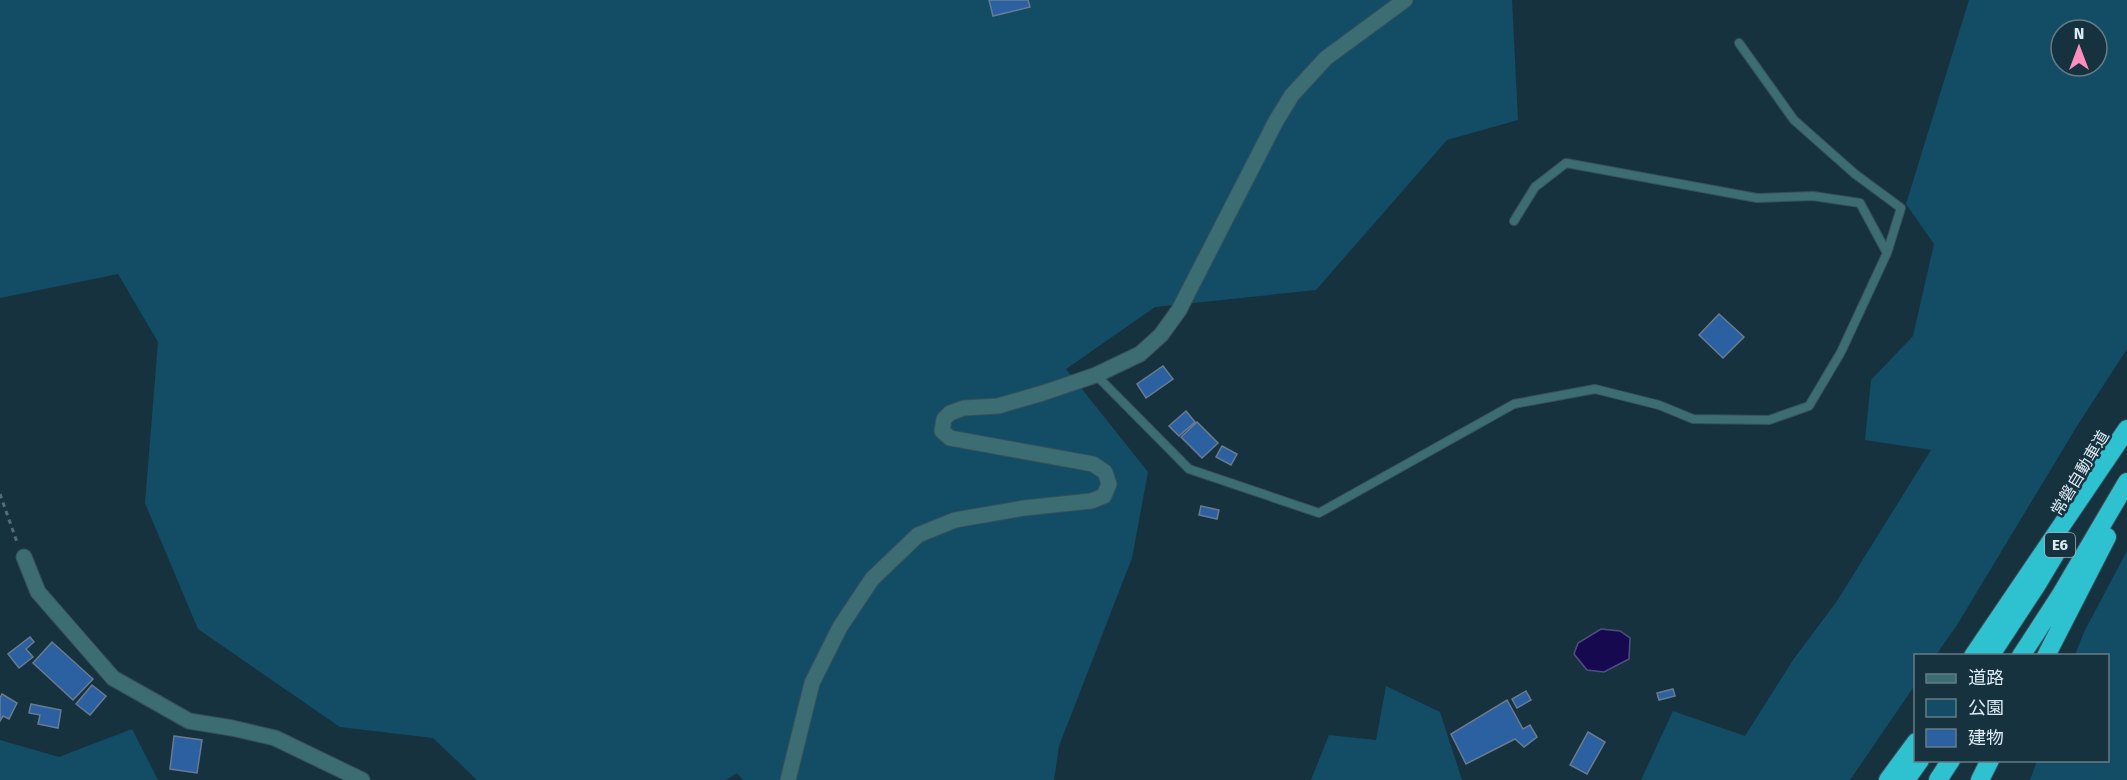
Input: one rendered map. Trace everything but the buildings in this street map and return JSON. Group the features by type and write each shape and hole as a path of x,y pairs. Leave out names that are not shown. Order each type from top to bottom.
{"highway":[{"path":"1974,654 2127,430"},
{"name":"常磐自動車道","path":"1991,654 2036,586 2127,430"},
{"name":"E6","path":"2022,654 2060,596 2127,482"},
{"path":"2047,654 2127,498"},
{"path":"1888,780 1914,745"},
{"path":"1906,780 1919,762"},
{"path":"1938,780 1951,762"},
{"path":"1980,780 1989,762"}],"street":[{"path":"788,780 812,683 840,627 872,579 918,535 956,520 1024,508 1091,501 1104,496 1109,484 1105,472 1093,464 950,438 942,431 944,419 950,413 964,408 998,406 1043,393 1096,375 1140,354 1161,334 1179,310 1276,121 1292,95 1326,58 1405,0"},
{"path":"24,558 38,592 113,678 189,721 275,738 362,780"}],"lane":[{"path":"1096,375 1189,469 1319,513 1514,404 1595,389 1659,405 1693,419 1769,420 1809,406 1841,352 1887,253 1900,208 1855,174 1794,120 1739,43"},
{"path":"1514,221 1535,187 1566,163 1757,198 1813,196 1860,203 1887,253"}],"path":[{"path":"0,494 24,558"}],"green space":[{"path":"0,0 1512,0 1518,120 1447,140 1316,290 1155,307 1066,369 1148,472 1132,558 1059,746 1054,780 743,780 737,773 726,780 477,780 433,738 340,727 198,629 145,503 158,342 118,274 0,298"},
{"path":"1969,0 2127,0 2127,349 2077,426 1957,625 1937,654 1914,654 1914,686 1850,780 1641,780 1673,711 1745,736 1793,660 1837,601 1931,450 1865,440 1871,380 1913,336 1934,244 1906,204"},
{"path":"2127,551 2127,780 2030,780 2037,762 2109,762 2109,654 2075,654 2084,632"},
{"path":"1386,686 1440,712 1462,780 1311,780 1329,735 1376,740"},
{"path":"132,729 158,780 0,780 0,740 59,757"}],"shaded area":[{"path":"1601,629 1620,631 1630,638 1629,659 1604,672 1587,670 1574,654 1578,643"}]}
